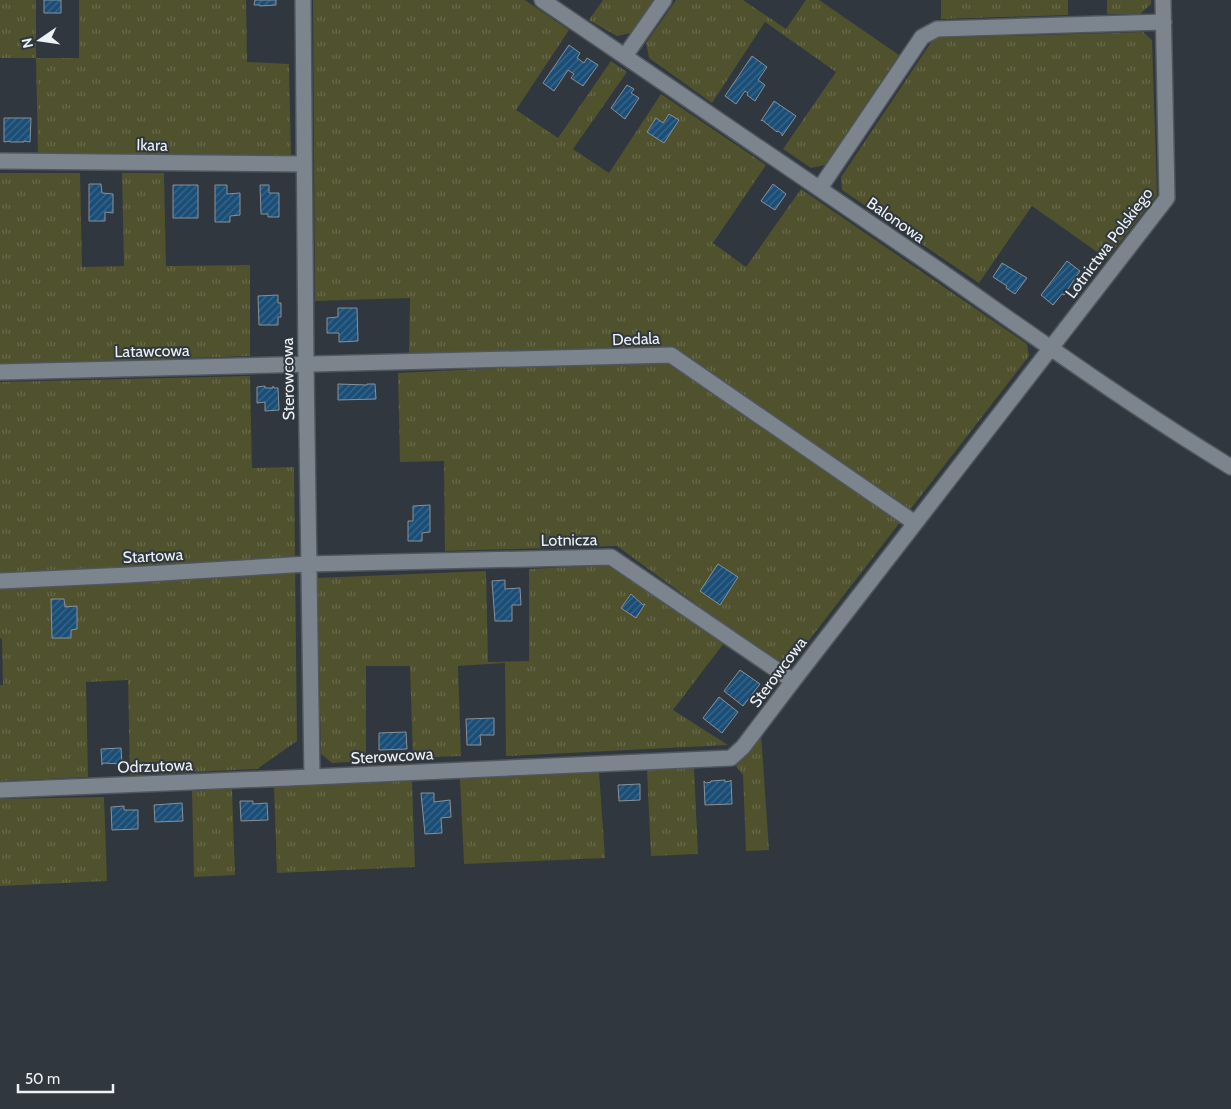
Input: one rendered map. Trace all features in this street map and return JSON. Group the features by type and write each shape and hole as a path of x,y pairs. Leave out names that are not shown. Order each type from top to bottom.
{"street":[{"name":"Sterowcowa","path":"303,0 308,564 312,777 731,758 743,747 915,522 1052,348"},
{"name":"Balonowa","path":"542,0 1196,446 1231,467"},
{"path":"626,56 664,0"},
{"name":"Lotnictwa Polskiego","path":"1052,348 1168,198 1163,0"},
{"path":"820,188 922,37 936,29 1164,22"},
{"name":"Ikara","path":"0,161 304,164"},
{"name":"Dedala","path":"306,365 670,356 915,522"},
{"name":"Latawcowa","path":"0,372 306,365"},
{"name":"Lotnicza","path":"308,564 611,557 792,681"},
{"name":"Startowa","path":"0,581 138,575 308,564"},
{"name":"Odrzutowa","path":"0,790 312,777"}],"green space":[{"path":"0,0 36,0 36,58 0,58"},
{"path":"79,0 246,0 247,62 289,64 291,156 38,154 36,58 79,58"},
{"path":"313,0 525,0 569,30 516,110 558,138 611,61 627,72 573,149 609,173 661,94 766,165 713,243 746,267 801,189 1027,344 1029,356 909,511 671,350 409,355 410,298 315,301"},
{"path":"603,0 653,0 631,33 617,36 589,20"},
{"path":"676,0 743,0 786,29 806,0 819,0 899,55 825,165 811,168 783,149 836,72 765,22 712,103 649,58 646,43"},
{"path":"941,0 1068,0 1068,15 941,19"},
{"path":"1107,0 1151,0 1151,4 1140,14 1107,14"},
{"path":"1143,32 1152,40 1157,195 1107,259 1032,206 979,283 842,190 841,177 934,38"},
{"path":"0,173 80,173 82,267 124,266 122,173 164,173 166,266 250,265 250,356 0,364"},
{"path":"664,360 675,364 901,521 786,670 617,546 445,551 444,461 400,462 398,373"},
{"path":"250,376 252,468 294,467 297,741 257,769 130,775 128,680 86,682 88,777 0,781 0,685 3,685 2,639 0,638 0,382"},
{"path":"611,565 724,643 673,710 728,745 506,756 505,663 458,666 461,756 413,758 410,666 366,666 366,761 332,763 321,754 317,578 486,571 488,662 529,661 529,569"},
{"path":"761,734 769,850 746,851 743,775 736,766"},
{"path":"694,768 698,854 651,856 647,770"},
{"path":"599,772 605,858 464,864 460,779"},
{"path":"412,781 415,867 277,873 274,787"},
{"path":"232,789 235,875 194,877 192,791"},
{"path":"104,797 107,881 0,886 0,799"}],"building":[{"path":"44,0 61,0 61,13 44,13"},
{"path":"255,0 276,0 276,5 254,5"},
{"path":"569,45 580,53 577,58 584,63 587,58 598,65 583,86 571,78 574,74 568,70 554,91 543,83"},
{"path":"752,56 767,67 758,80 765,85 755,101 745,91 736,104 725,96"},
{"path":"627,85 634,89 631,93 639,98 625,119 611,108"},
{"path":"774,101 796,116 782,136 778,131 761,121"},
{"path":"669,114 679,120 664,143 647,132 656,118 663,123"},
{"path":"4,118 31,118 30,142 4,142"},
{"path":"89,184 101,184 102,193 113,194 113,213 105,212 105,221 89,221"},
{"path":"773,184 786,194 775,210 761,201"},
{"path":"173,185 198,185 198,218 173,218"},
{"path":"215,185 227,185 227,194 240,193 240,215 230,216 230,222 215,222"},
{"path":"260,185 269,185 269,193 279,193 279,217 268,217 268,214 261,214"},
{"path":"1067,261 1080,271 1064,295 1062,294 1053,305 1041,295"},
{"path":"1002,263 1027,278 1015,294 993,277"},
{"path":"278,295 278,303 281,303 281,317 278,317 278,325 259,325 258,296"},
{"path":"338,308 357,308 358,341 339,342 339,333 327,333 327,318 338,317"},
{"path":"338,384 375,384 376,399 338,400"},
{"path":"265,386 265,388 273,388 273,386 278,388 279,410 265,411 265,402 257,403 257,387"},
{"path":"430,505 430,532 422,533 422,541 408,541 408,521 413,521 413,506"},
{"path":"718,564 738,577 720,605 700,591"},
{"path":"505,580 505,589 520,588 521,605 512,605 512,621 495,621 492,581"},
{"path":"631,594 643,605 645,604 636,618 621,608"},
{"path":"51,599 64,599 65,607 77,606 77,629 71,630 71,638 52,638"},
{"path":"740,670 760,684 743,706 724,691"},
{"path":"719,697 738,712 722,733 703,718"},
{"path":"494,718 494,735 480,735 481,745 467,745 466,719"},
{"path":"406,732 407,749 379,750 379,733"},
{"path":"121,748 122,764 103,763 102,765 101,749"},
{"path":"725,780 725,782 731,780 732,804 705,805 704,781 706,783"},
{"path":"640,784 640,800 619,801 618,785"},
{"path":"421,793 434,793 434,802 450,800 451,817 441,818 442,833 425,834"},
{"path":"240,801 253,801 253,804 267,803 268,820 241,821"},
{"path":"182,803 183,821 155,822 154,805"},
{"path":"124,806 124,810 138,810 138,829 112,830 111,807"}]}
